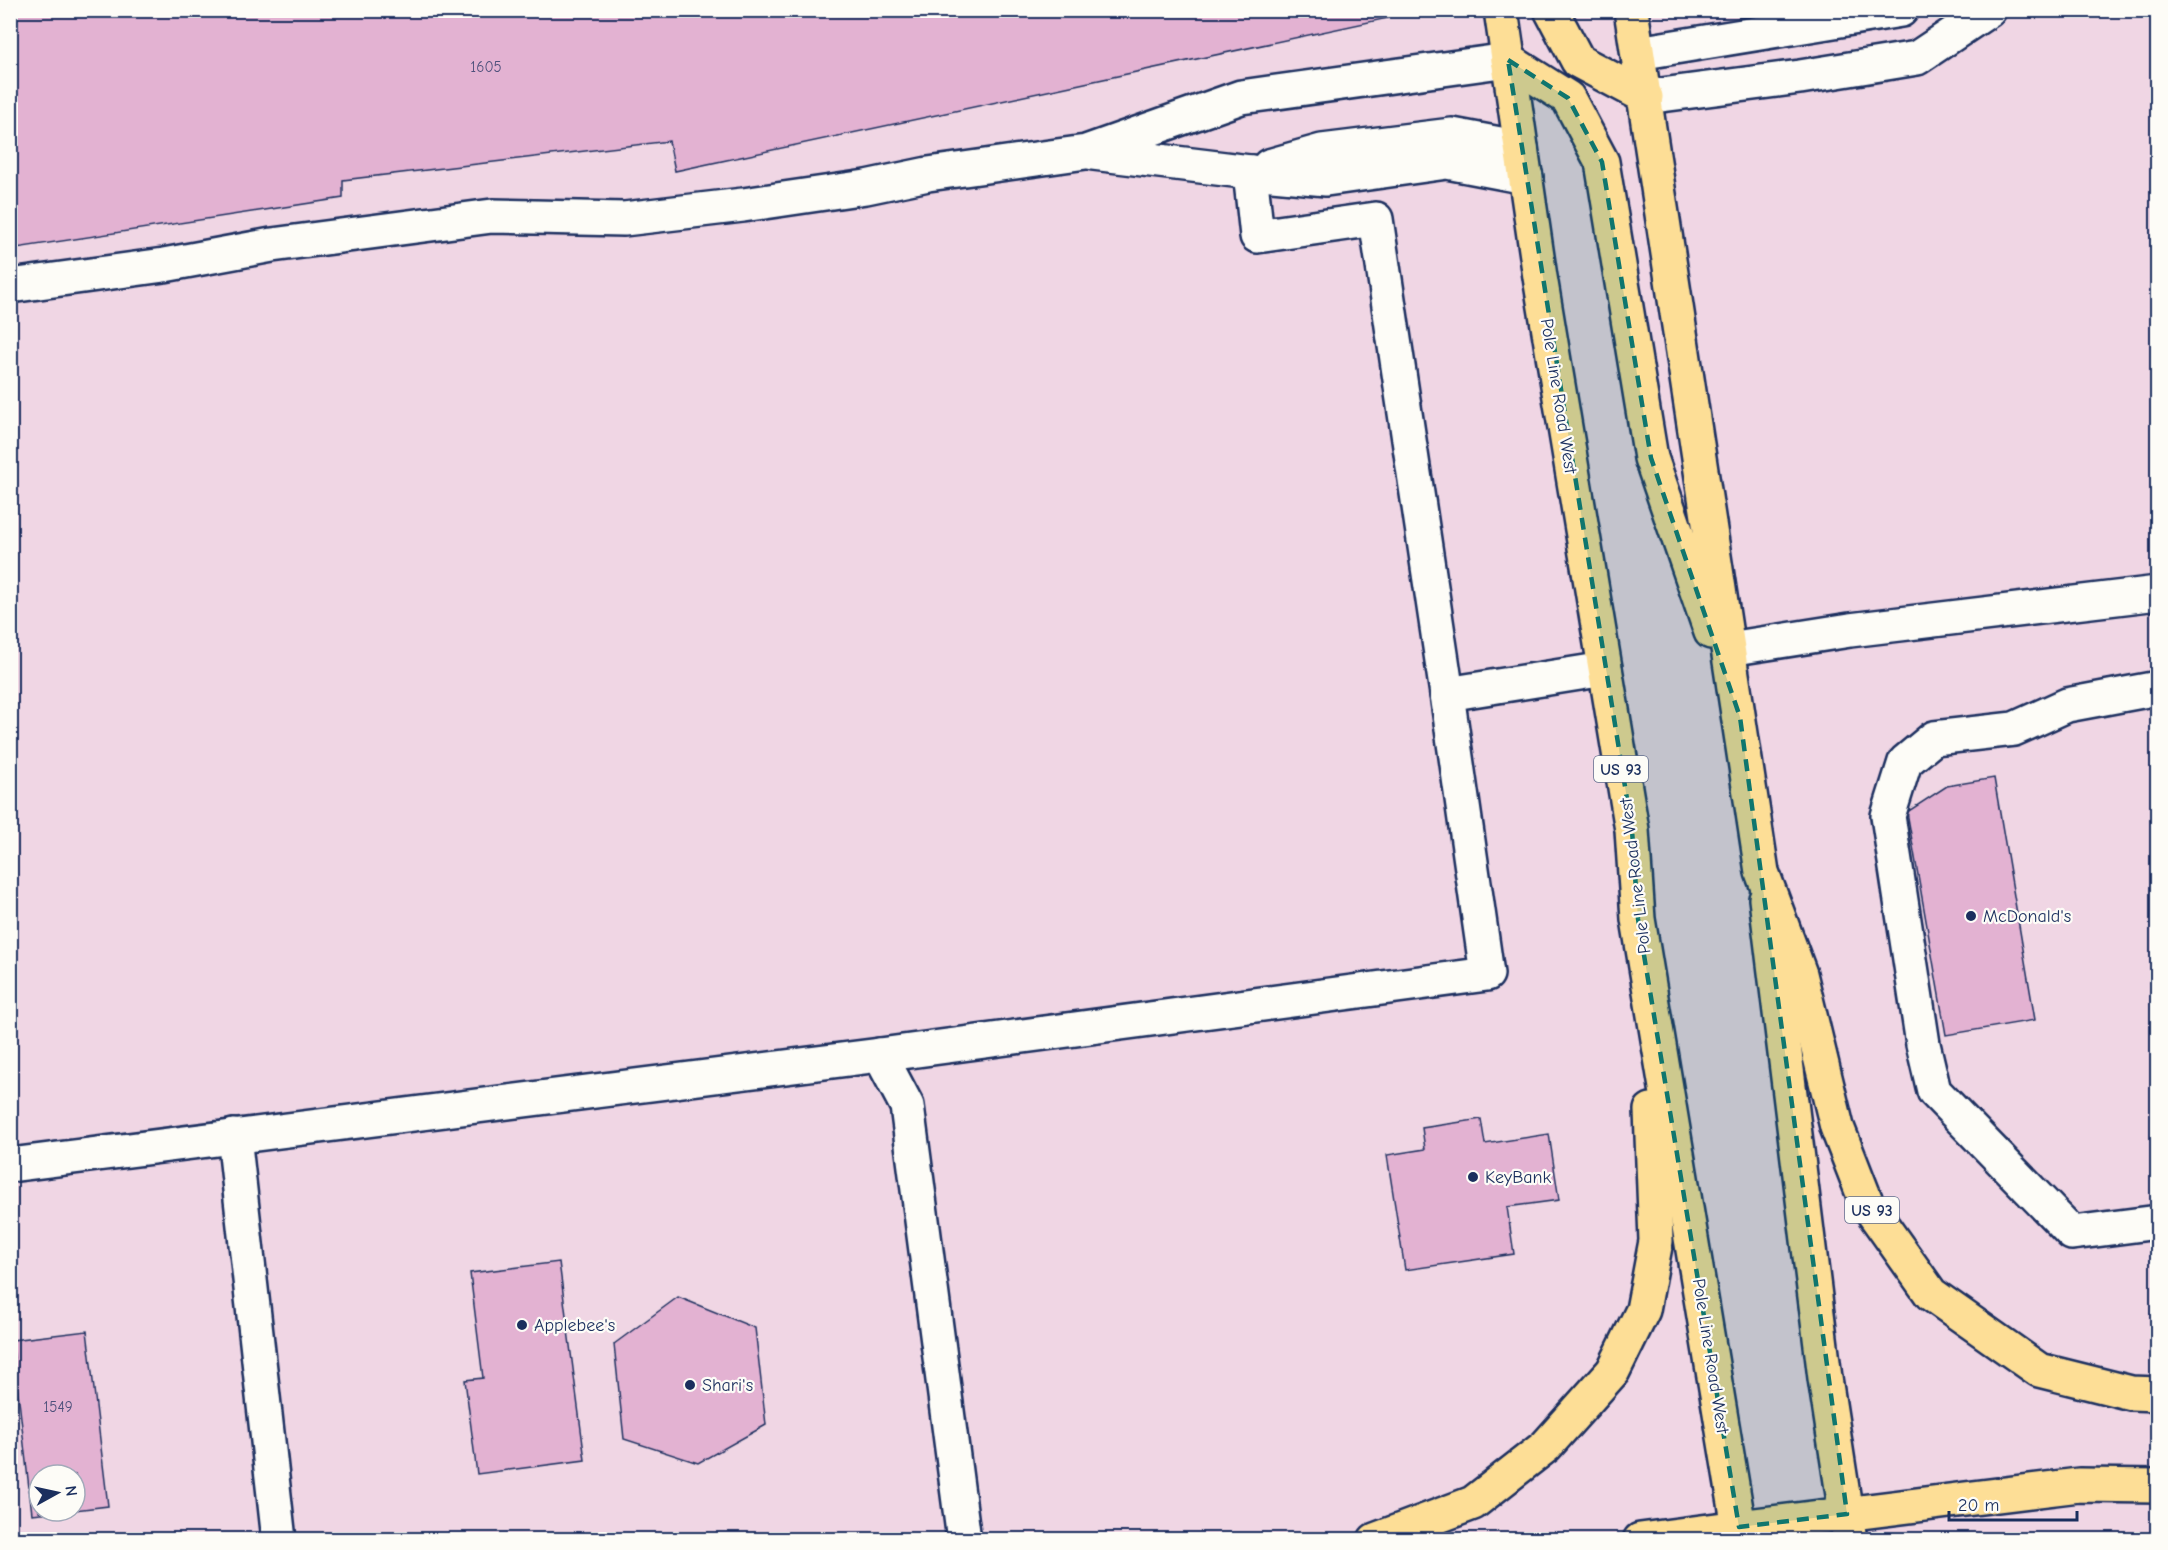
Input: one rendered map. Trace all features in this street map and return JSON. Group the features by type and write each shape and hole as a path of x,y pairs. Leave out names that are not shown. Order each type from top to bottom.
{"main road":[{"name":"Pole Line Road West","path":"1501,10 1540,277 1632,830 1638,919 1740,1533"},
{"path":"1551,10 1578,61 1646,97"},
{"name":"US 93","path":"1631,10 1762,872 1800,974 1837,1127 1867,1204 1931,1294 2039,1370 2131,1393 2157,1394"},
{"path":"1508,60 1568,98 1602,162 1651,458 1740,717"},
{"path":"1762,872 1826,1378 1848,1527"},
{"path":"1375,1539 1473,1503 1546,1446 1613,1371 1643,1310 1656,1241 1654,1152 1638,919"},
{"path":"1640,1539 1848,1527 2079,1485 2157,1486"}],"lane":[{"path":"1638,53 1901,10"},
{"path":"1947,10 1984,13"},
{"path":"1646,97 1800,77 1917,58 1984,13"},
{"path":"10,286 164,265 272,245 492,216 624,219 743,206 1086,152 1241,97 1508,60"},
{"path":"1086,152 1250,172 1322,152 1452,135 1524,162"},
{"path":"10,1165 880,1055 1487,974 1376,219 1257,237 1250,172"},
{"path":"1729,649 1850,630 2157,593"},
{"path":"1447,694 1605,669"},
{"path":"2157,688 2067,705 2014,729 1934,738 1905,762 1888,816 1923,1044 1934,1091 2072,1233 2157,1222"},
{"path":"880,1055 907,1106 964,1539"},
{"path":"234,1136 279,1539"}],"highlighted area":[{"path":"1508,60 1568,98 1602,162 1651,458 1740,717 1847,1514 1739,1527 1638,919 1632,830"}],"shaded area":[{"path":"11,11 2157,11 2157,1539 11,1540"}],"building":[{"path":"10,10 1387,10 1388,18 675,171 669,141 343,180 343,198 10,249"},
{"name":"McDonald's","path":"1994,778 2035,1020 1946,1035 1907,812 1947,786"},
{"name":"KeyBank","path":"1481,1119 1485,1144 1549,1134 1559,1200 1507,1207 1514,1254 1405,1270 1387,1155 1425,1149 1422,1128"},
{"name":"Applebee's","path":"559,1262 585,1460 477,1474 465,1380 483,1378 470,1273"},
{"name":"Shari's","path":"678,1297 755,1328 766,1425 698,1463 624,1439 614,1344"},
{"path":"87,1331 108,1506 87,1509 87,1463 27,1463 27,1470 12,1340"}],"place":[{"name":"McDonald's","path":"1971,916"},
{"name":"KeyBank","path":"1473,1177"},
{"name":"Applebee's","path":"522,1325"},
{"name":"Shari's","path":"690,1385"}]}
